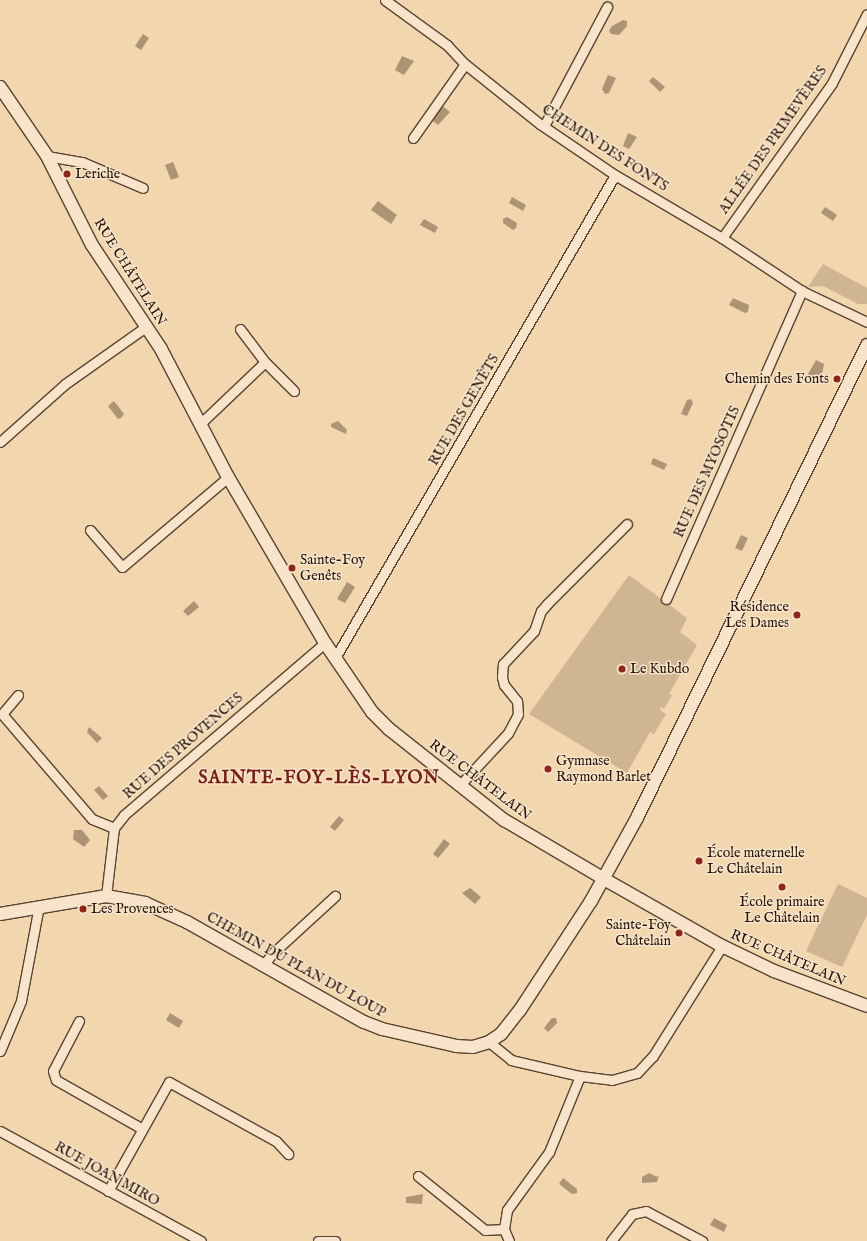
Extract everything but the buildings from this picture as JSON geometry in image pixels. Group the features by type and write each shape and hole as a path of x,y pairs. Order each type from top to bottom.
{"street":[{"name":"CHEMIN DES FONTS","path":"385,0 447,45 465,64 544,126 615,175 722,238 802,291 867,322"},
{"path":"544,126 607,7"},
{"name":"ALLÉE DES PRIMEVÈRES","path":"722,238 832,83 867,14"},
{"path":"413,138 465,64"},
{"name":"RUE CHÂTELAIN","path":"0,87 47,156 92,245 147,326 201,423 228,477 325,643 372,712 389,729 459,786 504,820 722,946 774,971 867,1006"},
{"path":"47,156 82,162 143,188"},
{"name":"RUE DES GENÊTS","path":"335,658 615,175"},
{"name":"RUE DES MYOSOTIS","path":"666,599 802,291"},
{"path":"0,442 65,384 147,326"},
{"path":"240,329 265,362 294,391"},
{"path":"722,946 653,1056 637,1073 612,1080 580,1076 511,1060 489,1042 501,1034 520,1010 604,879 670,752 867,345"},
{"path":"201,423 265,362"},
{"path":"90,530 122,567 228,477"},
{"path":"459,786 508,733 518,714 517,700 504,685 502,677 503,664 534,631 541,611 547,604 627,524"},
{"name":"RUE DES PROVENCES","path":"114,828 124,815 325,643"},
{"path":"18,695 2,714 92,819 114,828 106,896"},
{"name":"CHEMIN DU PLAN DU LOUP","path":"0,914 39,906 106,896 145,903 165,911 364,1022 382,1029 456,1046 473,1047 489,1042"},
{"path":"263,965 274,952 335,896"},
{"path":"0,1050 20,1001 39,906"},
{"path":"79,1021 53,1071 56,1080 141,1128"},
{"path":"509,1241 504,1229 511,1204 549,1152 580,1076"},
{"path":"108,1191 141,1128 169,1082 276,1141 288,1154"},
{"name":"RUE JOAN MIRO","path":"0,1131 201,1241"},
{"path":"418,1176 484,1230 504,1229"},
{"path":"611,1241 632,1214 646,1211 702,1241"},
{"path":"318,1241 336,1241"}],"shaded area":[{"path":"623,20 627,21 627,26 619,35 611,34 609,31 612,26"},
{"path":"143,34 149,38 141,50 135,46"},
{"path":"402,56 414,61 404,75 395,70"},
{"path":"608,75 616,78 609,93 605,94 602,89"},
{"path":"653,77 665,87 660,92 649,81"},
{"path":"441,105 450,112 438,125 431,120"},
{"path":"628,133 637,137 629,149 623,146"},
{"path":"173,162 179,177 171,180 165,165"},
{"path":"512,197 526,205 523,211 509,203"},
{"path":"378,201 397,215 391,224 371,210"},
{"path":"825,207 837,215 833,221 821,213"},
{"path":"507,217 517,223 516,228 513,230 503,223 503,219"},
{"path":"424,219 438,227 435,233 420,225"},
{"path":"823,264 867,288 867,304 858,304 823,286 808,287"},
{"path":"733,298 749,305 748,312 745,313 729,305"},
{"path":"816,360 824,364 822,374 816,381 808,378 808,374"},
{"path":"691,399 693,403 687,416 681,414 687,400"},
{"path":"114,401 124,414 118,419 108,406"},
{"path":"338,421 347,430 346,434 331,427 331,424"},
{"path":"653,458 667,464 664,470 651,464"},
{"path":"741,535 748,538 742,551 735,548"},
{"name":"Le Kubdo","path":"629,575 687,618 680,632 697,645 669,694 672,695 664,709 661,707 660,710 666,714 654,734 650,732 627,773 529,714"},
{"path":"347,582 355,587 345,603 337,599"},
{"path":"194,601 199,607 188,616 183,611"},
{"path":"89,727 102,738 97,743 87,732"},
{"path":"99,786 108,796 103,800 94,790"},
{"path":"339,816 344,820 335,831 330,827"},
{"path":"74,830 82,830 90,840 84,847 73,839"},
{"path":"444,839 450,844 438,858 433,854"},
{"path":"838,884 867,898 867,915 842,967 806,951"},
{"path":"470,888 481,897 475,904 462,893"},
{"path":"170,1013 183,1021 179,1028 166,1020"},
{"path":"552,1018 556,1018 557,1023 548,1032 544,1028"},
{"path":"649,1173 657,1177 659,1175 657,1182 642,1183 642,1177"},
{"path":"563,1178 577,1189 577,1193 572,1194 559,1184"},
{"path":"423,1194 422,1204 406,1203 406,1197"},
{"path":"714,1218 727,1225 724,1232 710,1225"}],"place":[{"name":"Leriche","path":"67,174"},
{"name":"Chemin des Fonts","path":"837,379"},
{"name":"Sainte-Foy Genêts","path":"292,568"},
{"name":"Résidence Les Dames","path":"797,615"},
{"name":"Le Kubdo","path":"622,669"},
{"name":"Gymnase Raymond Barlet","path":"548,769"},
{"name":"École maternelle Le Châtelain","path":"699,861"},
{"name":"École primaire Le Châtelain","path":"782,887"},
{"name":"Les Provences","path":"83,909"},
{"name":"Sainte-Foy Châtelain","path":"679,933"}],"district":[{"name":"SAINTE-FOY-LÈS-LYON","path":"319,779"}]}
